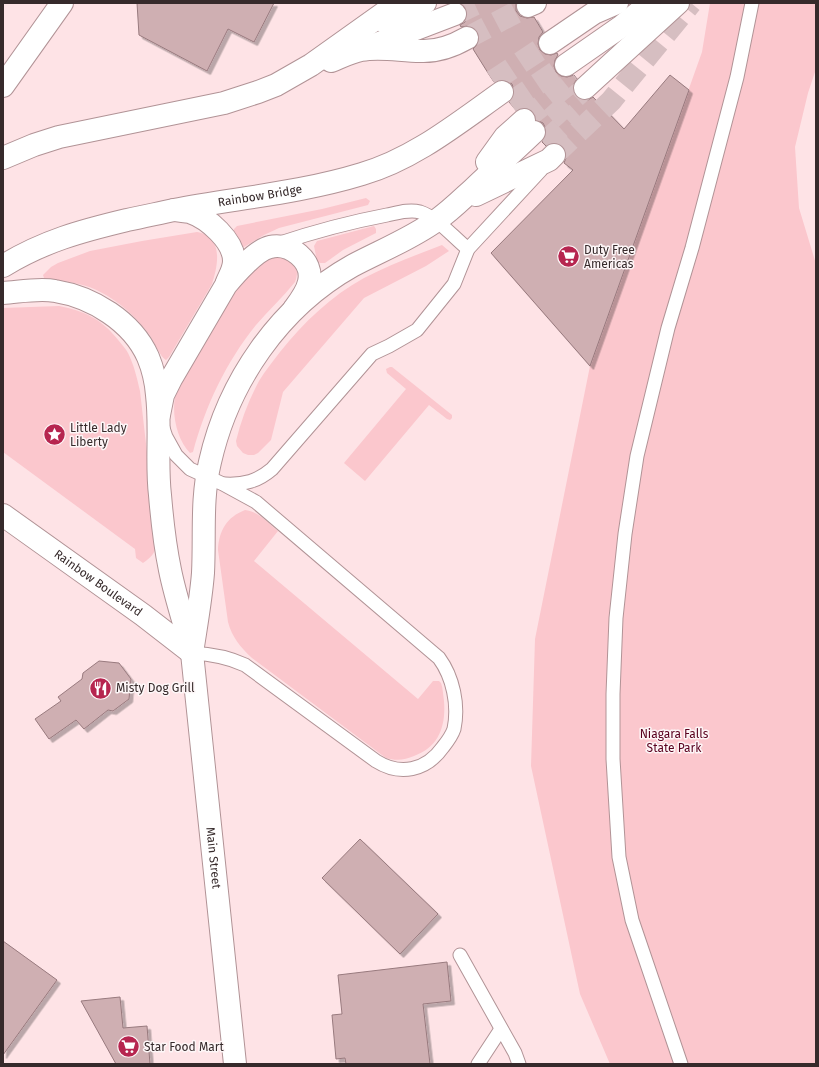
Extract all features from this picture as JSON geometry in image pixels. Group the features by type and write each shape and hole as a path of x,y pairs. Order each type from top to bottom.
{"main road":[{"path":"360,27 374,3"},
{"path":"3,158 34,145 59,137 224,104 276,85 302,70 360,27 398,3"},
{"path":"360,27 425,3"},
{"path":"571,71 594,13 617,3"},
{"path":"571,71 632,3"},
{"path":"3,86 60,6"},
{"path":"571,71 588,67 666,7"},
{"path":"360,27 444,20 455,14"},
{"path":"360,27 380,49 431,51 468,38"},
{"path":"571,71 664,35"},
{"path":"394,161 472,128 491,118 526,123"},
{"path":"287,317 317,290 350,267 415,234 444,215 501,183 526,123"},
{"path":"444,215 506,138 526,123"},
{"name":"Rainbow Bridge","path":"3,266 36,248 73,233 174,210 320,186 363,174 421,148 457,124 526,123"},
{"path":"159,415 163,395 226,285 232,272 234,262 233,253 223,236 208,222 201,217 190,213 174,210"},
{"path":"192,652 203,573 203,514 215,480 210,461 228,406 242,376 269,337 287,317 306,291 309,283 309,272 305,261 295,251 281,247 270,247 246,263 235,273 226,285"},
{"path":"3,293 53,291 80,297 102,308 122,323 138,341 148,356 154,376 159,415 158,463 160,495 170,570 192,652"},
{"name":"Rainbow Boulevard","path":"3,514 192,652"},
{"name":"Main Street","path":"192,652 235,1064"}],"lane":[{"path":"681,1064 632,920 619,857 612,743 616,618 625,534 639,448 668,328 692,248 737,77 752,3"},
{"path":"215,480 244,483 254,481 264,475 272,468 372,354 416,330 454,284 468,249 526,123"},
{"path":"270,247 310,233 408,210 428,215 444,215 468,249"},
{"path":"159,415 166,437 176,455 190,469 215,480 256,502 438,658 447,672 454,692 456,718 453,730 448,741 440,752 420,767 409,770 391,769 376,761 245,665 232,659 217,655 192,652"},
{"path":"460,955 519,1064"},
{"path":"478,1064 500,1029"}],"green space":[{"name":"Niagara Falls State Park","path":"710,3 816,3 816,69 808,93 795,147 799,208 816,264 816,1064 610,1064 580,994 531,766 535,639 590,366 702,52"},
{"path":"366,198 370,201 368,205 279,228 244,247 241,247 234,233 234,229 237,226 322,209"},
{"path":"374,226 376,233 343,250 325,263 320,263 317,261 314,246 317,241"},
{"path":"197,232 206,235 212,240 217,253 216,269 212,284 166,360 142,325 126,309 106,295 85,286 67,282 46,280 43,275 51,267 58,263 90,251"},
{"path":"442,245 449,251 426,266 364,298 283,392 271,440 254,455 243,453 237,446 236,441 252,395 266,370 298,331 318,311 352,285 403,260"},
{"path":"280,256 292,261 295,266 297,277 295,282 256,325 235,354 210,402 193,452 190,453 181,440 174,415 175,398 179,385 231,295 254,269 267,260"},
{"path":"59,306 85,313 106,327 113,333 126,350 134,367 140,391 157,541 153,554 143,563 136,558 135,549 3,452 3,308"},
{"path":"392,367 452,415 452,418 450,420 447,419 429,405 365,481 344,463 406,389 387,373 386,369"},
{"path":"245,510 259,515 278,531 254,561 418,699 433,681 439,681 441,683 444,701 444,719 439,734 430,747 414,756 400,760 386,758 252,658 240,646 234,637 228,622 218,550 220,536 225,525 233,516"}],"building":[{"path":"137,3 274,3 254,42 228,29 207,71 139,35"},
{"path":"460,3 516,3 516,11 520,16 527,18 534,17 543,32 539,37 538,44 540,50 545,54 551,55 557,53 558,55 554,66 556,72 561,76 567,77 574,75 577,79 573,85 573,90 576,96 582,100 588,100 593,97 624,129 670,75 689,90 590,366 491,253 573,170 564,163 566,152 563,146 557,143 551,143 546,146 542,142 546,136 546,129 543,123 536,120 533,111 528,108 516,110 509,102 513,98 514,91 512,84 501,80 494,82 473,49 477,45 479,39 478,32 473,27 461,27 460,25 465,22 467,16 466,9"},
{"name":"Misty Dog Grill","path":"99,661 119,663 131,679 129,699 113,711 108,710 84,729 76,720 49,739 35,719 61,701 58,697 82,679 83,673"},
{"path":"360,839 438,914 400,954 322,878"},
{"path":"3,941 57,980 3,1055"},
{"path":"447,962 451,1001 423,1004 430,1064 346,1064 345,1058 336,1059 332,1015 342,1014 338,975"},
{"name":"Star Food Mart","path":"120,997 123,1028 147,1026 150,1064 116,1064 81,1001"}],"tunnel":[{"path":"455,14 478,3"},
{"path":"554,155 611,101 691,3"},
{"path":"467,38 528,6"},
{"path":"493,81 550,43"},
{"path":"510,103 566,65"},
{"path":"524,120 576,78"},
{"path":"551,119 585,88"},
{"path":"544,143 577,113"}],"place":[{"name":"Duty Free Americas","path":"568,257"},
{"name":"Little Lady Liberty","path":"54,435"},
{"name":"Misty Dog Grill","path":"100,688"},
{"name":"Star Food Mart","path":"128,1047"}]}
